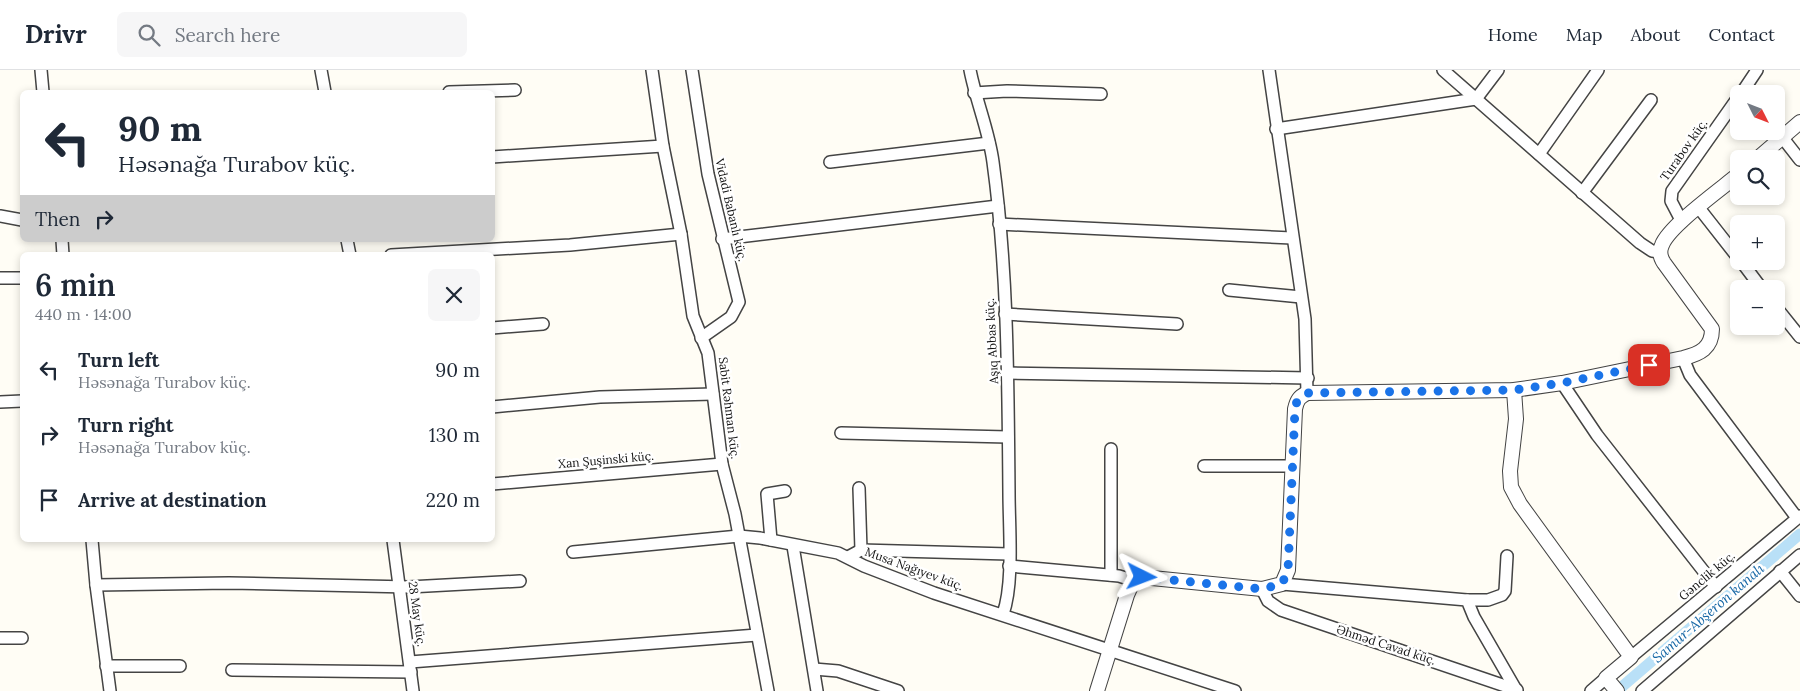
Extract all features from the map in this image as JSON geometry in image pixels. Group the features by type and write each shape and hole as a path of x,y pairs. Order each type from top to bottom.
{"street":[{"path":"41,70 43,90"},
{"path":"321,70 325,90"},
{"name":"Sabit Rəhman küç.","path":"652,70 662,146 681,234 693,316 708,353 722,464 739,536 768,691"},
{"name":"Vidadi Babanlı küç.","path":"692,70 703,148 722,239 739,302 731,317 701,338"},
{"name":"Aşıq Abbas küç.","path":"970,70 974,93 989,143 998,206 1005,314 1008,372 1009,566 1007,600 1003,614"},
{"path":"1269,70 1276,129 1305,319 1307,393"},
{"path":"1443,70 1647,249 1660,252"},
{"path":"1276,129 1476,99 1498,70"},
{"path":"1539,154 1598,70"},
{"name":"Turabov küç.","path":"1747,85 1757,70"},
{"path":"495,91 515,90"},
{"path":"974,93 1007,91 1101,94"},
{"path":"1582,193 1651,100"},
{"name":"Turabov küç.","path":"1682,222 1670,200 1672,191 1730,109"},
{"path":"1785,134 1800,122"},
{"path":"1767,150 1779,140"},
{"path":"1784,140 1800,160"},
{"path":"830,162 989,143"},
{"path":"495,157 662,146"},
{"path":"1282,584 1288,570 1291,466 1297,401 1307,393 1514,390 1562,383 1683,358 1702,351 1709,344 1712,329 1664,263 1660,252 1665,238 1730,182"},
{"path":"722,239 998,206"},
{"path":"1699,208 1730,247"},
{"path":"0,216 20,220"},
{"path":"999,224 1292,238"},
{"path":"445,252 570,245 681,234"},
{"path":"1748,270 1755,280"},
{"path":"0,278 20,278"},
{"path":"1229,290 1301,297"},
{"path":"1005,314 1177,324"},
{"path":"1785,318 1800,337"},
{"path":"495,328 543,324"},
{"path":"1683,358 1690,375 1798,518"},
{"path":"1008,372 1308,378"},
{"path":"1562,383 1597,435 1716,587"},
{"path":"1514,390 1516,418 1510,471 1511,487 1514,495 1631,657 1612,685 1591,691"},
{"path":"495,407 600,397 713,394"},
{"path":"0,402 20,401"},
{"path":"841,433 1008,438"},
{"path":"1110,575 1111,449"},
{"name":"Xan Şuşinski küç.","path":"495,484 722,464"},
{"path":"1204,466 1291,466"},
{"path":"859,488 861,550"},
{"path":"771,540 767,494 785,491"},
{"name":"Gənclik küç.","path":"1631,657 1798,518"},
{"name":"Musa Nağıyev küç.","path":"573,552 739,536 821,549 848,557 864,566 934,593 1235,691"},
{"path":"92,542 110,691"},
{"name":"28 May küç.","path":"393,542 414,691"},
{"path":"793,546 817,691"},
{"path":"848,557 861,550 1009,554"},
{"path":"1642,691 1800,555"},
{"path":"1009,566 1110,575 1135,580 1154,576 1262,589 1282,584 1467,600 1488,600 1502,595 1507,556"},
{"path":"1780,571 1800,596"},
{"path":"1097,691 1127,595 1135,580"},
{"path":"96,585 229,583 400,587 520,581"},
{"name":"Əhməd Cavad küç.","path":"1262,589 1268,601 1281,610 1517,690"},
{"path":"1467,600 1474,617 1517,690"},
{"path":"232,670 410,667 757,635"},
{"path":"0,638 22,638"},
{"path":"106,666 180,666"},
{"path":"814,669 838,671 898,691"}],"waterway":[{"name":"Samur-Abşeron kanalı","path":"1617,691 1800,534"}],"route":[{"path":"1142,577 1154,576 1262,589 1269,589 1282,584 1287,577 1288,570 1291,466 1295,409 1297,401 1307,393 1514,390 1562,383 1649,365"}]}
